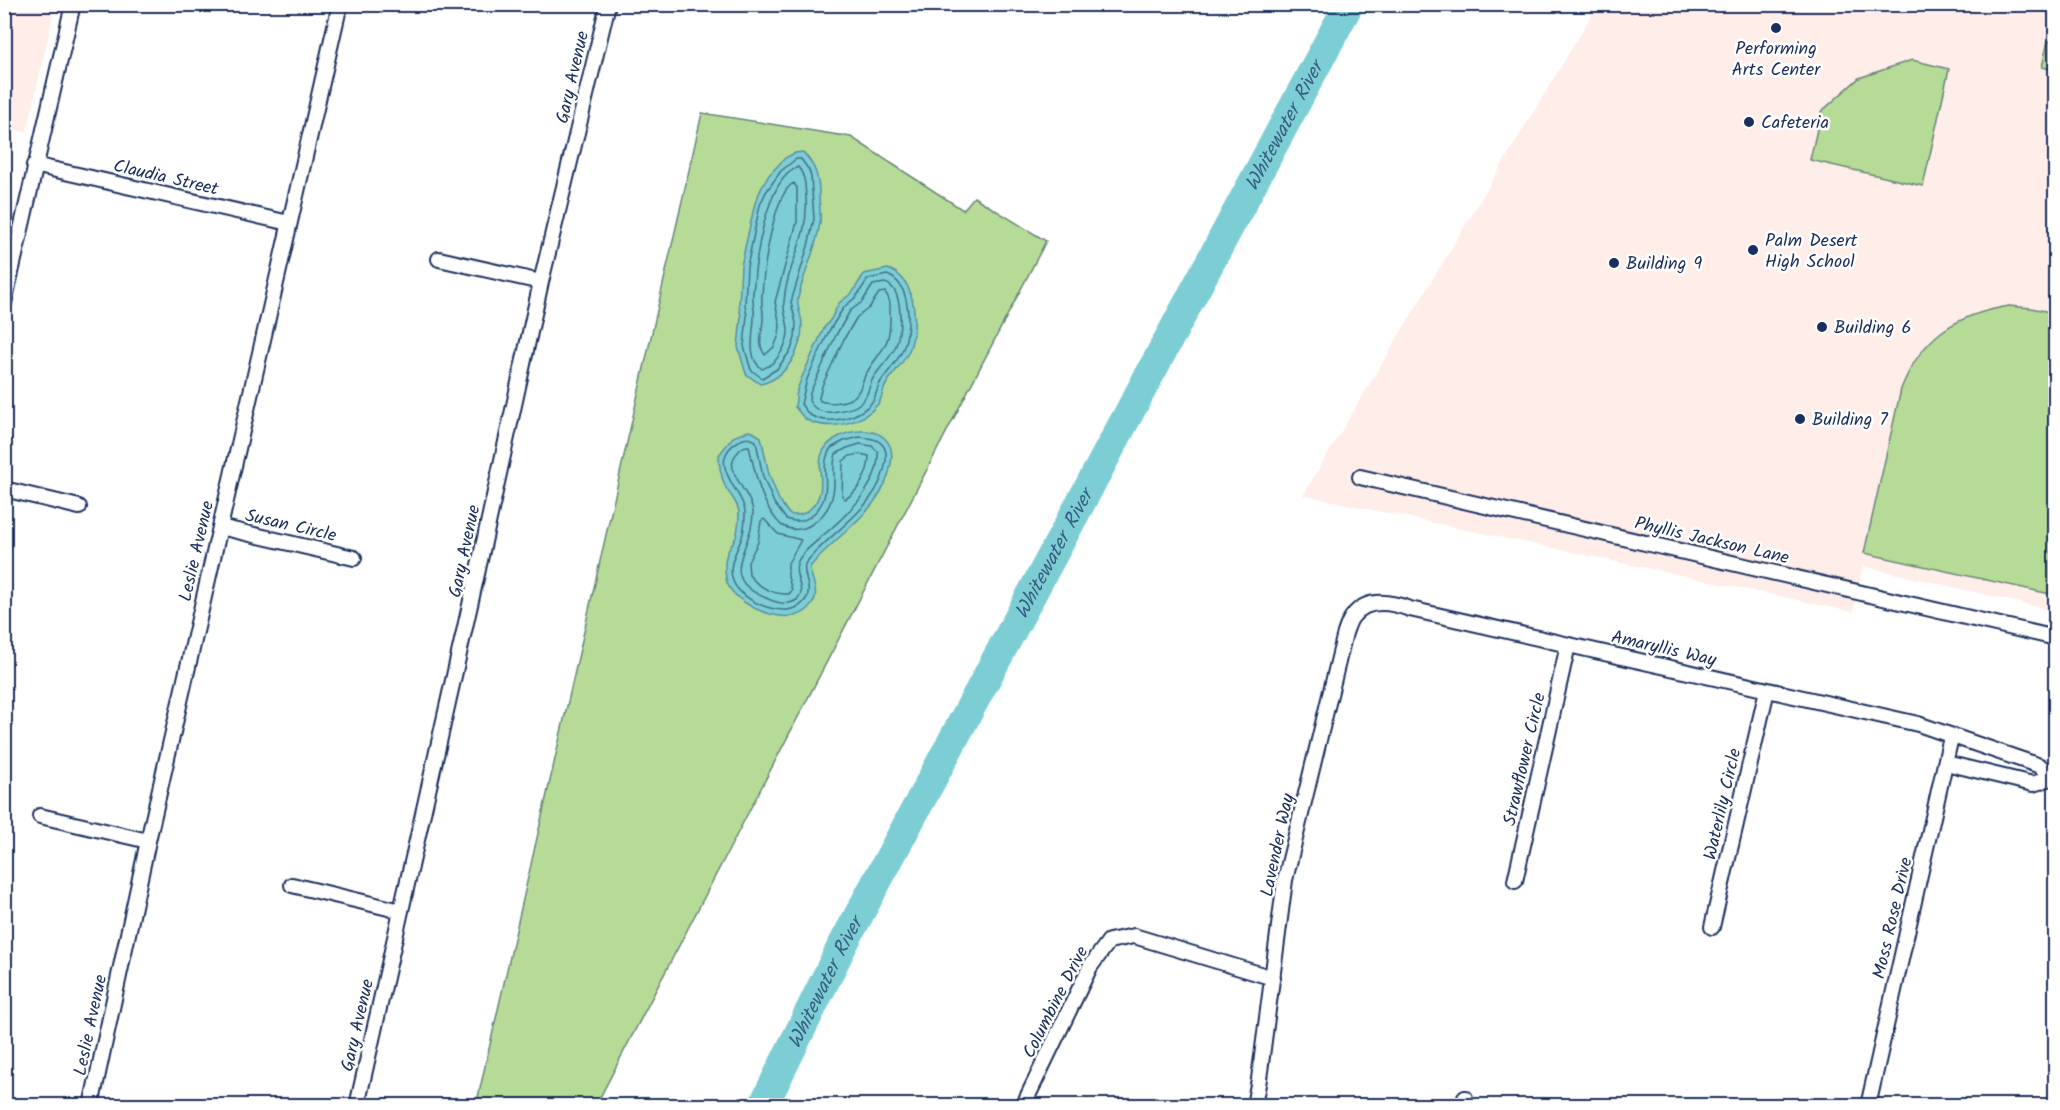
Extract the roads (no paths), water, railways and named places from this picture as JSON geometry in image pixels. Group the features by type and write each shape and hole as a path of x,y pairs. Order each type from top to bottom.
{"street":[{"path":"4,303 73,4"},
{"name":"Leslie Avenue","path":"91,1106 148,841 340,4"},
{"name":"Gary Avenue","path":"357,1106 541,282 608,4"},
{"name":"Claudia Street","path":"34,165 289,224"},
{"path":"439,259 541,282"},
{"name":"Phyllis Jackson Lane","path":"1360,477 2055,638"},
{"path":"4,489 79,507"},
{"name":"Susan Circle","path":"220,527 354,558"},
{"name":"Amaryllis Way","path":"1368,603 1393,602 1410,609 1918,724 2040,766 2053,779"},
{"name":"Lavender Way","path":"1254,1106 1285,880 1345,633 1353,615 1368,603"},
{"name":"Strawflower Circle","path":"1515,881 1568,645"},
{"name":"Waterlily Circle","path":"1712,927 1767,690"},
{"name":"Moss Rose Drive","path":"1868,1106 1952,737"},
{"path":"1946,763 2033,784 2053,779"},
{"path":"40,816 148,841"},
{"path":"292,885 401,911"},
{"name":"Columbine Drive","path":"1023,1106 1090,967 1109,941 1134,936 1273,978"}],"water":[{"path":"803,152 811,162 817,177 820,218 816,241 798,298 802,321 801,335 796,353 785,370 778,376 760,384 746,374 738,347 741,316 739,306 741,266 755,203 761,189 769,175 785,158"},
{"path":"888,269 898,274 905,283 913,305 914,331 908,353 885,386 881,399 872,411 846,424 816,424 807,420 795,407 797,390 824,328 839,303 852,293 864,274"},
{"path":"748,431 761,437 769,474 779,500 792,515 805,513 817,500 821,481 822,453 838,437 854,432 873,432 885,438 892,450 887,480 879,495 858,520 810,567 815,598 808,609 798,615 771,614 757,609 734,594 727,582 725,560 736,537 739,511 724,482 719,455 733,437"}],"waterway":[{"name":"Whitewater River","path":"763,1106 841,948 1349,4"}],"place":[{"name":"Performing Arts Center","path":"1776,28"},
{"name":"Cafeteria","path":"1749,122"},
{"name":"Palm Desert High School","path":"1753,250"},
{"name":"Building 9","path":"1614,263"},
{"name":"Building 6","path":"1822,327"},
{"name":"Building 7","path":"1800,419"}]}
